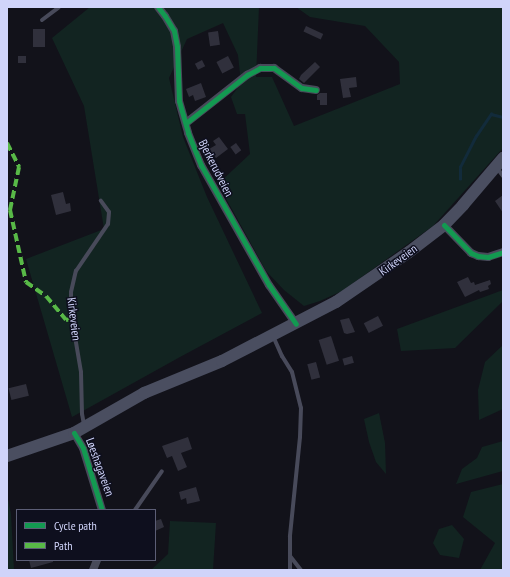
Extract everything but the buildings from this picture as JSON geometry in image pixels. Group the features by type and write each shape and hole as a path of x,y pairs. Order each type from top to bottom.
{"main road":[{"name":"Kirkeveien","path":"7,456 74,433 144,393 222,361 296,324 361,286 409,252 444,224 463,205 499,162"}],"street":[{"name":"Bjerkerudveien","path":"158,7 174,31 177,48 180,100 188,133 205,172 269,286 296,324"},
{"path":"186,123 247,75 260,68 274,68 302,88 316,90"},
{"path":"444,224 471,254 488,257 503,252"},
{"name":"Løeshagaveien","path":"74,433 83,448 102,509"}],"lane":[{"path":"42,20 59,7"},
{"path":"499,162 503,176"},
{"name":"Kirkeveien","path":"85,427 82,414 81,372 71,313 71,292 76,271 108,224 108,212 101,200"},
{"path":"273,335 282,356 292,372 301,408 300,437 290,536 290,570"},
{"path":"136,509 162,471"},
{"path":"290,556 300,570"}],"green space":[{"path":"90,7 259,7 256,77 272,77 294,126 400,84 399,62 365,26 310,17 296,7 503,7 503,148 433,226 342,291 320,301 304,306 284,290 266,271 218,184 250,154 245,114 237,114 231,97 241,83 238,55 223,23 187,39 169,78 183,137 207,197 262,313 72,417 26,259 104,229 84,106 52,38"},
{"path":"503,290 503,301 455,348 401,351 397,329"},
{"path":"503,345 503,409 479,420 478,390 485,362"},
{"path":"379,413 385,443 386,474 376,462 369,442 364,419"},
{"path":"503,441 503,471 456,484 462,469 477,458 482,447"},
{"path":"503,484 503,570 480,570 495,543 463,517 471,492"},
{"path":"7,494 11,514 14,570 7,570"},
{"path":"170,521 216,523 213,570 151,570 168,554"},
{"path":"452,525 464,539 459,558 440,555 433,543 439,529"}],"waterway":[{"path":"460,179 460,167 476,136 491,114 503,117"}],"marked path":[{"path":"7,143 19,167 10,210 26,282 46,296 66,320 72,319"}],"cycle path":[{"path":"158,7 174,31 177,47 179,101 188,133 201,165 269,285 296,324"},
{"path":"186,123 247,75 260,68 274,68 302,88 316,90"},
{"path":"444,225 471,253 478,256 488,257 503,252"},
{"path":"74,433 83,448 102,509"}]}
